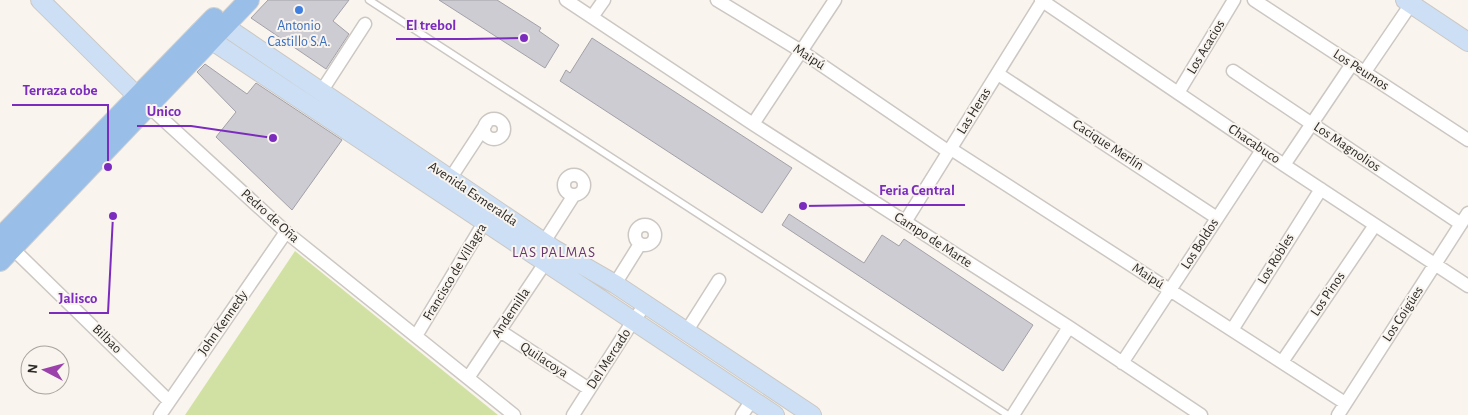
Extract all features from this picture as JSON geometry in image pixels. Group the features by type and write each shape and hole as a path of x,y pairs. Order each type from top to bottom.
{"main road":[{"path":"212,30 231,0"},
{"path":"3,244 212,30 250,0"}],"street":[{"name":"Pedro de Oña","path":"40,0 143,101 286,232 514,415"},
{"name":"Campo de Marte","path":"566,0 1201,415"},
{"path":"592,17 604,0"},
{"name":"Maipú","path":"717,0 801,52 950,150 1345,403"},
{"path":"753,124 834,0"},
{"name":"Las Heras","path":"905,222 1042,0"},
{"name":"Chacabuco","path":"1042,0 1178,94 1468,286"},
{"name":"Los Peumos","path":"1254,0 1468,140"},
{"name":"Los Acacios","path":"1178,94 1230,1"},
{"path":"1364,73 1408,2 1468,42"},
{"path":"321,92 365,24"},
{"name":"Avenida Esmeralda","path":"212,30 321,92 450,178 489,215"},
{"name":"Avenida Esmeralda","path":"212,30 489,215 548,251 615,284 812,415"},
{"path":"1284,164 1352,64"},
{"name":"Los Magnolios","path":"1233,71 1312,124 1464,218"},
{"name":"Cacique Merlín","path":"998,74 1217,218"},
{"path":"450,178 486,124"},
{"name":"Los Boldos","path":"1122,363 1262,150"},
{"name":"Los Robles","path":"1232,330 1321,189"},
{"name":"Andemilla","path":"468,378 500,331 548,251 574,195"},
{"name":"Francisco de Villagra","path":"416,336 489,215"},
{"name":"Los Coigües","path":"1338,415 1464,218"},
{"name":"Los Pinos","path":"1282,362 1375,225"},
{"name":"John Kennedy","path":"160,415 286,232"},
{"name":"Bilbao","path":"3,244 169,401"},
{"path":"615,284 640,244"},
{"name":"Avenida Esmeralda","path":"548,251 633,321 757,403"},
{"path":"686,332 719,280"},
{"name":"Del Mercado","path":"573,415 633,321 646,304"},
{"path":"1013,415 1069,327"},
{"name":"Quilacoya","path":"500,331 589,389"},
{"path":"750,374 757,403"},
{"path":"742,415 774,390"}],"lane":[{"path":"369,0 1008,415"}],"green space":[{"path":"295,251 498,415 185,415"}],"building":[{"path":"268,0 349,0 333,21 349,34 326,69 251,18"},
{"path":"439,0 497,0 541,28 539,31 559,45 545,68"},
{"path":"592,38 792,168 762,213 560,81 566,70 570,73"},
{"path":"205,64 247,94 256,83 342,140 292,210 216,137 236,112 197,72"},
{"path":"789,214 864,263 882,235 899,246 904,239 1033,325 1003,371 782,225"}],"place":[{"name":"Antonio Castillo S.A.","path":"299,10"},
{"name":"El trebol","path":"524,38"},
{"name":"Unico","path":"273,138"},
{"name":"Terraza cobe","path":"108,167"},
{"name":"Feria Central","path":"803,206"},
{"name":"Jalisco","path":"113,216"}],"district":[{"name":"LAS PALMAS","path":"554,252"}]}
